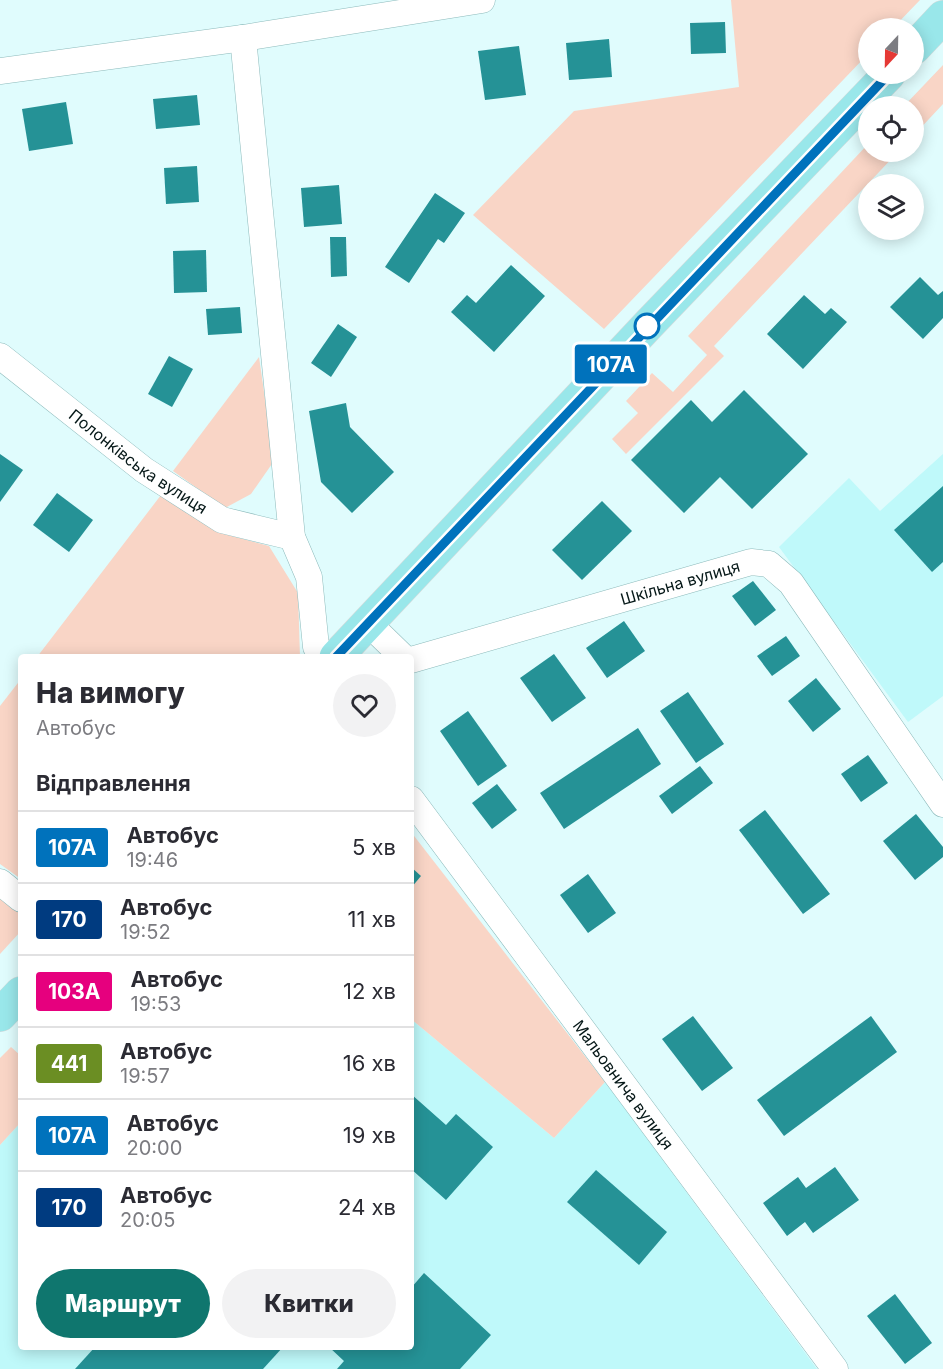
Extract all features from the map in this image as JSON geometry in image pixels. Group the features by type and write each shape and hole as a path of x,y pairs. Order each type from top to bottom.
{"main road":[{"path":"924,37 943,17"},
{"path":"339,654 880,84"},
{"path":"0,1015 18,996"}],"street":[{"path":"0,71 243,38 398,6 482,0"},
{"path":"243,38 292,537 309,577 316,647 321,654"},
{"name":"Полонківська вулиця","path":"0,356 144,470 222,520 292,537"},
{"name":"Шкільна вулиця","path":"414,659 751,562 769,564 791,583 943,804"},
{"path":"368,623 400,654"},
{"name":"Мальовнича вулиця","path":"414,803 835,1369"},
{"path":"0,882 18,897"}],"shaded area":[{"path":"731,0 920,0 903,18 858,18 858,64 604,329 473,215 574,111 739,87"},
{"path":"943,65 943,104 924,124 924,96 914,96"},
{"path":"858,155 858,162 889,162 877,174 858,174 858,194 714,346 724,356 626,454 612,439 638,413 626,401 652,373 673,392 707,355 688,336"},
{"path":"259,357 274,461 251,494 225,508 173,471"},
{"path":"943,454 943,696 908,722 779,547 849,478 880,511"},
{"path":"161,495 217,532 269,546 298,593 300,654 39,654"},
{"path":"18,683 18,877 0,864 0,706"},
{"path":"414,836 605,1082 554,1138 414,1021"},
{"path":"0,897 18,911 18,934 0,954"},
{"path":"414,1021 554,1138 605,1082 817,1369 0,1369 0,1145 18,1125 18,1350 414,1350"},
{"path":"11,1047 18,1053 18,1125 0,1145 0,1058"}],"building":[{"path":"725,22 726,53 691,54 690,23"},
{"path":"609,39 612,77 569,80 566,43"},
{"path":"519,46 526,95 485,100 478,51"},
{"path":"197,95 200,125 156,129 153,99"},
{"path":"66,102 73,144 29,151 22,109"},
{"path":"197,166 199,202 166,204 164,168"},
{"path":"339,185 342,224 304,227 301,188"},
{"path":"435,193 465,213 444,243 438,239 409,283 385,267"},
{"path":"330,237 346,237 347,276 331,277"},
{"path":"206,250 207,292 174,293 173,251"},
{"path":"511,265 545,296 494,352 451,312 467,295 476,303"},
{"path":"920,277 938,295 943,291 943,318 923,339 890,307"},
{"path":"804,295 825,314 831,308 847,322 803,369 767,334"},
{"path":"240,307 242,333 208,335 206,309"},
{"path":"338,324 357,337 331,377 311,363"},
{"path":"169,356 193,369 172,407 148,394"},
{"path":"744,390 808,454 752,509 720,477 684,513 631,460 691,400 712,422"},
{"path":"346,403 350,427 394,472 352,513 321,482 309,411"},
{"path":"0,454 23,470 0,502"},
{"path":"943,486 943,562 932,572 894,530"},
{"path":"57,493 93,520 69,552 33,525"},
{"path":"602,501 632,531 582,580 552,550"},
{"path":"753,581 776,610 755,626 732,596"},
{"path":"624,621 645,651 607,678 586,648"},
{"path":"786,636 800,656 772,676 757,656"},
{"path":"554,654 586,698 552,722 520,678"},
{"path":"816,678 841,709 813,732 788,701"},
{"path":"688,692 724,744 696,763 660,711"},
{"path":"468,711 507,766 478,786 440,731"},
{"path":"638,728 661,764 564,829 540,793"},
{"path":"868,755 888,783 861,802 841,774"},
{"path":"700,766 713,783 672,814 659,796"},
{"path":"497,784 517,810 492,829 472,803"},
{"path":"765,810 830,894 803,914 739,830"},
{"path":"916,814 943,847 943,857 915,880 883,841"},
{"path":"414,870 421,876 414,884"},
{"path":"588,874 616,913 588,933 560,895"},
{"path":"693,1016 733,1068 702,1091 662,1039"},
{"path":"871,1016 897,1052 784,1136 757,1100"},
{"path":"414,1097 446,1125 456,1114 493,1147 446,1200 414,1172"},
{"path":"835,1167 859,1200 813,1233 805,1222 787,1236 763,1203 798,1177 806,1188"},
{"path":"596,1170 667,1232 639,1265 567,1202"},
{"path":"424,1273 491,1335 460,1369 337,1369 344,1361 332,1350 414,1350 414,1285"},
{"path":"895,1294 932,1343 905,1364 867,1316"},
{"path":"92,1350 280,1350 263,1369 75,1369"}],"bus line":[{"name":"107А","path":"339,654 649,324 879,84"}]}
